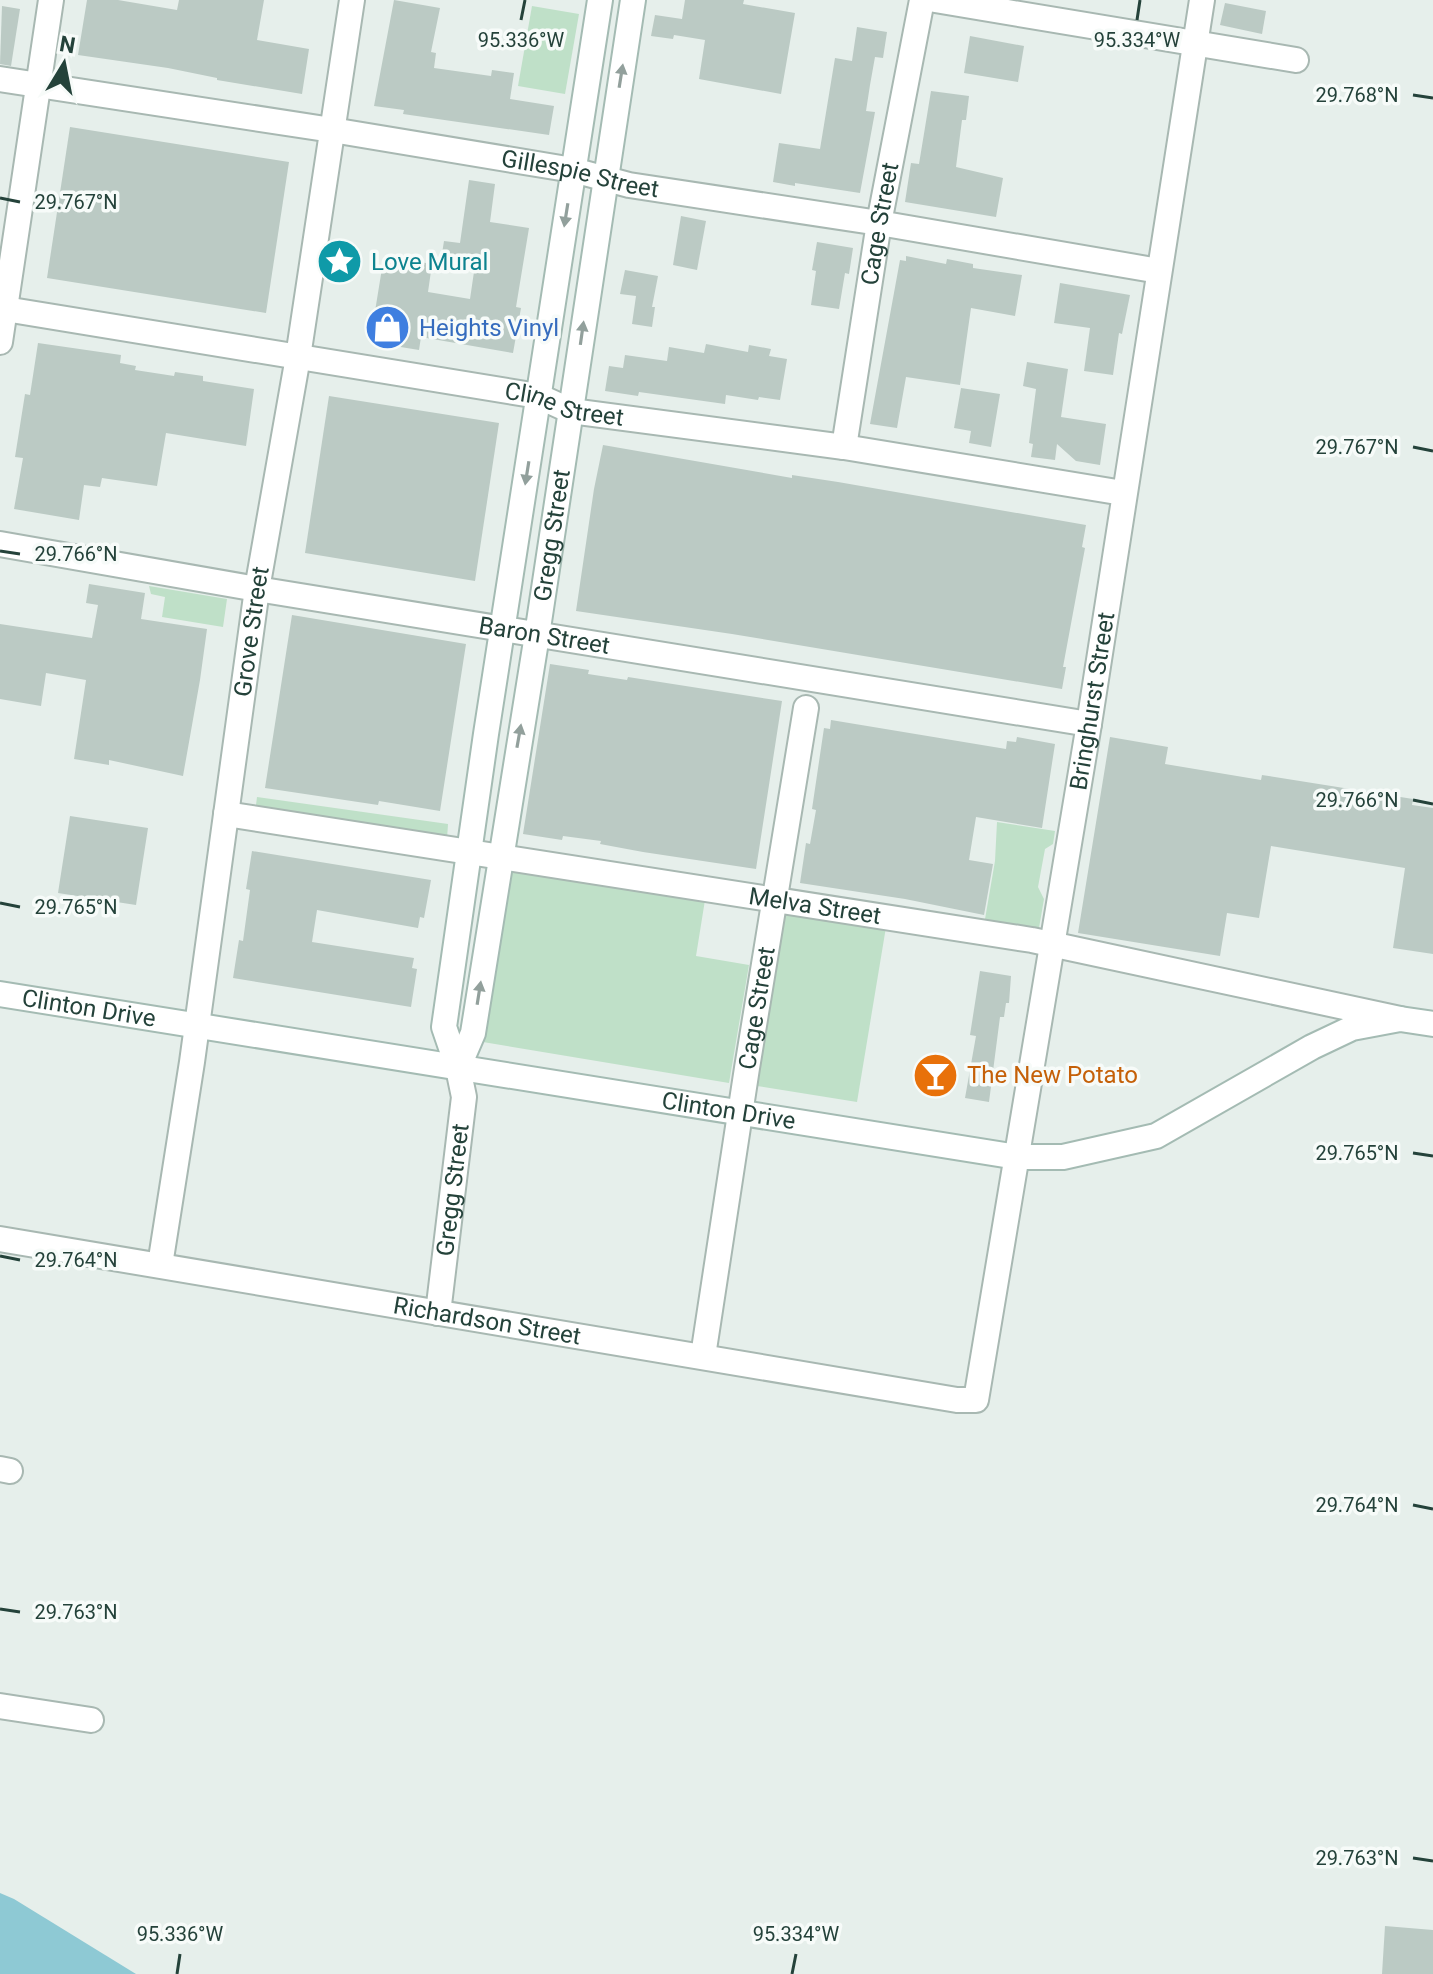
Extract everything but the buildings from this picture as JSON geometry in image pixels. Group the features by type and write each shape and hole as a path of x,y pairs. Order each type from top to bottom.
{"street":[{"path":"0,342 51,0"},
{"name":"Grove Street","path":"160,1265 192,1062 257,589 298,357 352,0"},
{"name":"Gregg Street","path":"438,1313 464,1097 444,1027 600,0"},
{"name":"Gregg Street","path":"458,1068 473,1033 633,0"},
{"name":"Cage Street","path":"844,447 879,223 922,0"},
{"path":"935,0 1296,60"},
{"name":"Bringhurst Street","path":"976,1400 1089,724 1202,0"},
{"name":"Gillespie Street","path":"0,79 332,130 573,170 605,180 1159,271"},
{"name":"Cline Street","path":"5,309 538,396 571,411 844,447 1123,493"},
{"name":"Baron Street","path":"0,544 257,589 1089,724"},
{"name":"Cage Street","path":"703,1356 806,708"},
{"name":"Melva Street","path":"226,814 775,898 1051,944 1400,1019"},
{"name":"Clinton Drive","path":"0,994 1017,1157 1063,1157 1156,1136 1312,1047 1352,1028 1400,1019 1433,1024"},
{"name":"Richardson Street","path":"0,1239 957,1400 976,1400"},
{"path":"0,1706 91,1720"}],"green space":[{"path":"532,6 579,14 565,94 518,86"},
{"path":"149,586 227,599 223,627 162,617 165,597 151,594"},
{"path":"257,797 448,824 447,839 255,813"},
{"path":"997,822 1055,831 1053,844 1045,849 1038,887 1044,899 1039,928 1034,933 984,925 995,861"},
{"path":"512,867 705,900 696,956 749,965 729,1083 483,1042"},
{"path":"786,911 886,927 857,1102 757,1086"}],"water":[{"path":"0,1893 14,1899 136,1974 0,1974"}],"place":[{"name":"Love Mural","path":"340,262"},
{"name":"Heights Vinyl","path":"388,328"},
{"name":"The New Potato","path":"936,1075"}]}
